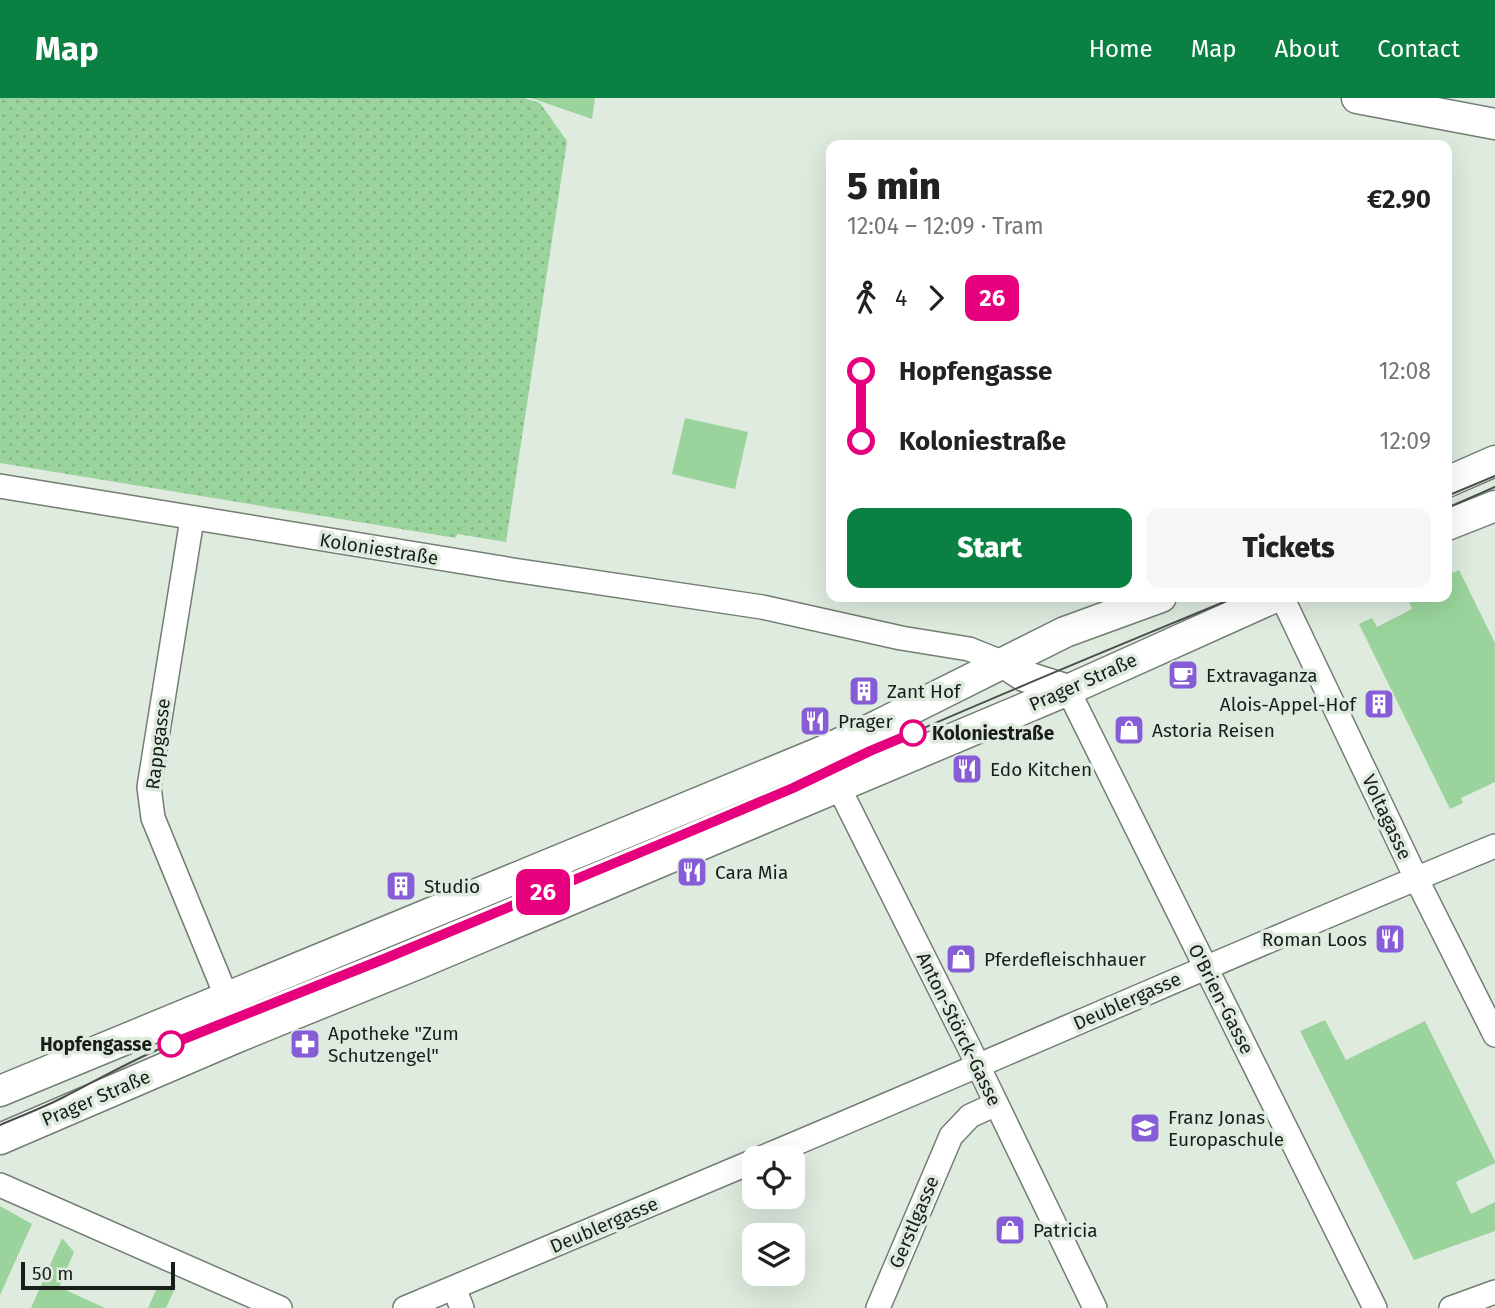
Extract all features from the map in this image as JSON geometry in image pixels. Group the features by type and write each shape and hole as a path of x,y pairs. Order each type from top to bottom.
{"main road":[{"path":"1357,98 1495,124"},
{"path":"1452,480 1495,461"},
{"path":"1452,523 1495,506"},
{"path":"0,1091 821,752 1065,632 1147,602"},
{"name":"Prager Straße","path":"0,1139 1068,690 1264,602"},
{"path":"1004,663 1024,676 1068,690"},
{"path":"227,998 235,1038"}],"street":[{"name":"Koloniestraße","path":"0,486 598,584 762,607 901,638 970,649 1004,663"},
{"name":"Rappgasse","path":"192,519 149,787 153,818 227,998"},
{"name":"Voltagasse","path":"1284,602 1416,878 1495,1035"},
{"name":"O'Brien-Gasse","path":"1068,690 1375,1308"},
{"name":"Anton-Störck-Gasse","path":"821,752 1095,1308"},
{"name":"Deublergasse","path":"790,1146 1205,967 1495,846"},
{"name":"Gerstlgasse","path":"878,1308 951,1136 970,1116 996,1104"},
{"name":"Deublergasse","path":"405,1308 458,1298 742,1167"},
{"path":"0,1185 280,1308"},
{"path":"1451,1308 1495,1292"}],"green space":[{"path":"0,98 524,98 540,103 567,141 506,542 457,534 456,538 0,463"},
{"path":"531,98 595,98 592,119"},
{"path":"685,418 748,432 735,489 672,474"},
{"path":"1459,570 1495,643 1495,782 1461,798 1463,803 1450,809 1359,624 1372,618 1377,627 1412,609 1409,602 1452,602 1452,571"},
{"path":"1325,1020 1346,1060 1425,1021 1495,1161 1456,1182 1471,1214 1495,1202 1495,1231 1414,1260 1300,1031"},
{"path":"0,1206 32,1224 0,1295"},
{"path":"62,1238 74,1252 59,1287 105,1308 31,1308"},
{"path":"176,1286 166,1308 148,1308 157,1288"}],"tram line":[{"path":"1452,494 1495,476"},
{"path":"1452,506 1495,487"},
{"path":"0,1125 54,1102 157,1050 685,833 960,712 1224,602"},
{"name":"26","path":"171,1044 682,835 913,733"}],"place":[{"name":"Extravaganza","path":"1183,675"},
{"name":"Zant Hof","path":"864,691"},
{"name":"Alois-Appel-Hof","path":"1379,704"},
{"name":"Prager","path":"815,721"},
{"name":"Astoria Reisen","path":"1129,730"},
{"name":"Koloniestraße","path":"913,733"},
{"name":"Edo Kitchen","path":"967,769"},
{"name":"Cara Mia","path":"692,872"},
{"name":"Studio","path":"401,886"},
{"name":"Roman Loos","path":"1390,939"},
{"name":"Pferdefleischhauer","path":"961,959"},
{"name":"Hopfengasse","path":"171,1044"},
{"name":"Apotheke \"Zum Schutzengel\"","path":"305,1044"},
{"name":"Franz Jonas Europaschule","path":"1145,1128"},
{"name":"Patricia","path":"1010,1230"}]}
